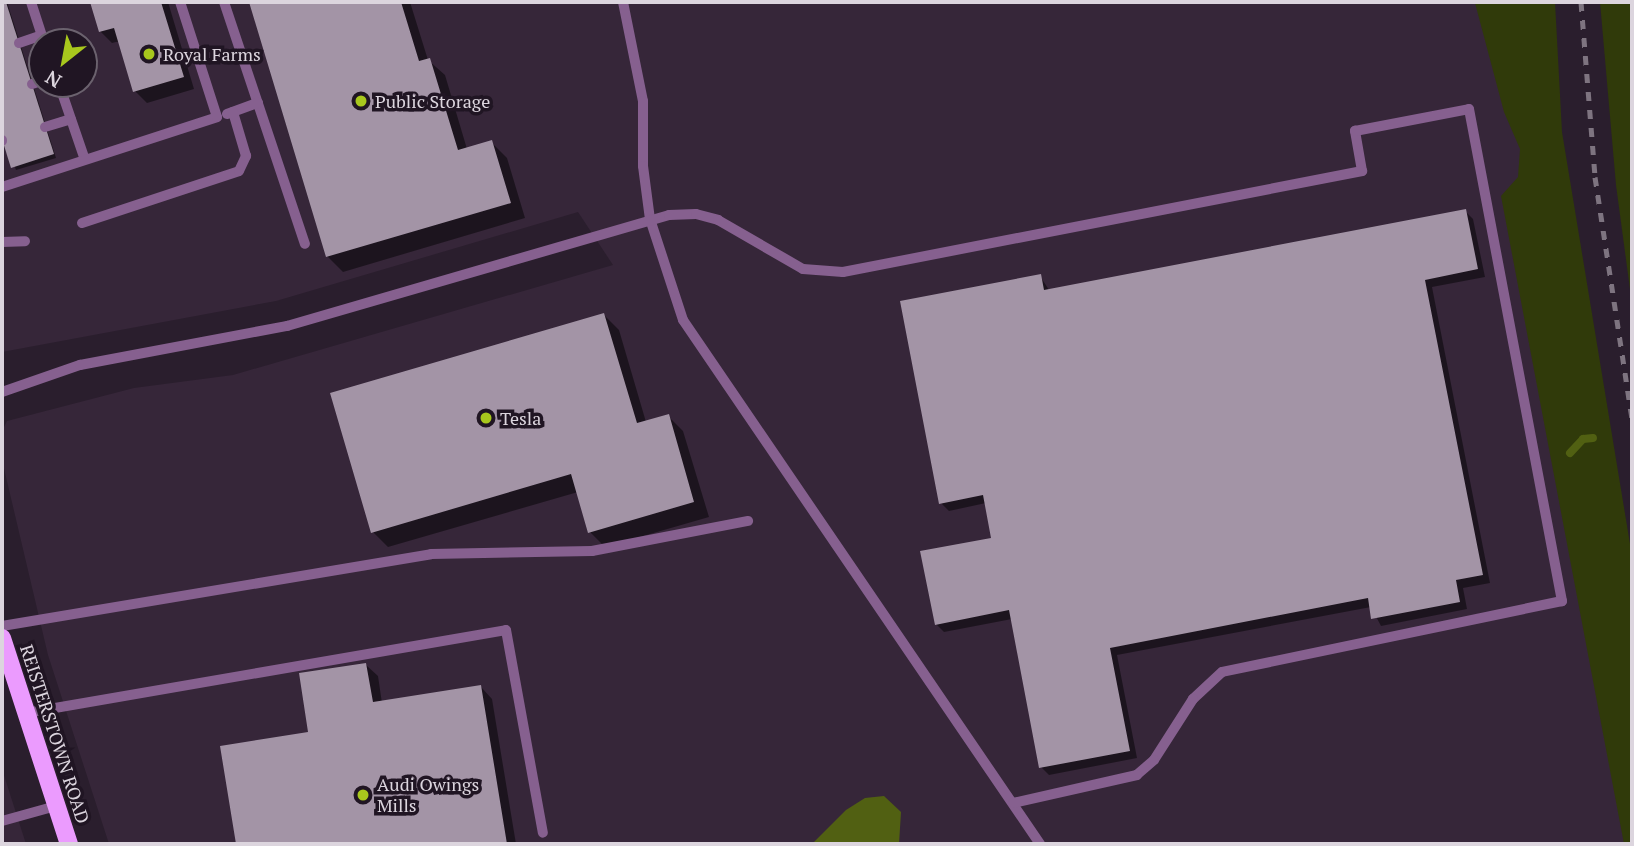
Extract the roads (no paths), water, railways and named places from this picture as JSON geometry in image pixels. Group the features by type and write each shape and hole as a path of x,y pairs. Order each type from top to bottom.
{"main road":[{"name":"REISTERSTOWN ROAD","path":"2,638 69,844"}],"lane":[{"path":"31,2 39,28"},
{"path":"180,2 217,117"},
{"path":"224,2 306,244"},
{"path":"623,2 643,101 643,166 650,219 683,320 1040,844"},
{"path":"19,43 28,42"},
{"path":"64,98 83,157"},
{"path":"2,187 83,157 258,103"},
{"path":"2,392 80,365 288,326 650,219 696,214 718,220 803,269 843,272 1362,172 1355,131 1469,109 1562,601 1222,672 1193,699 1154,760 1137,775 1013,803"},
{"path":"82,223 239,171 246,156 233,112"},
{"path":"45,127 71,119"},
{"path":"2,242 25,240"},
{"path":"2,626 431,554 592,551 748,520"},
{"path":"26,713 506,630 543,833"},
{"path":"2,821 56,806"}],"waterway":[{"path":"1570,453 1583,439 1593,438"}],"railway":[{"path":"1581,2 1595,177 1632,420"}],"place":[{"name":"Royal Farms","path":"149,54"},
{"name":"Public Storage","path":"361,101"},
{"name":"Tesla","path":"486,418"},
{"name":"Audi Owings Mills","path":"363,795"}]}
